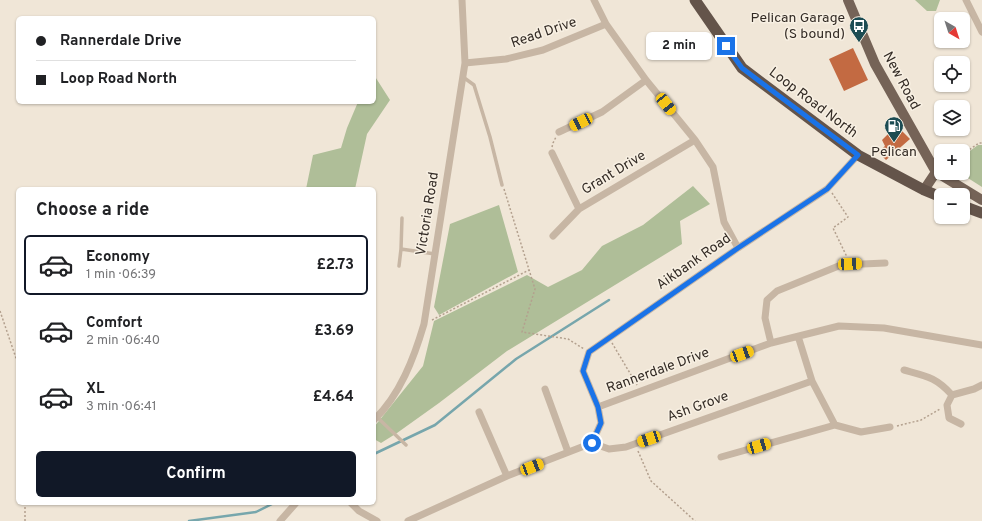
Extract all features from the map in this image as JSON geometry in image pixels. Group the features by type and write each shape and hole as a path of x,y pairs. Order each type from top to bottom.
{"highway":[{"name":"Loop Road North","path":"695,0 742,68 858,155 934,194"},
{"path":"970,209 982,213"}],"main road":[{"name":"New Road","path":"848,0 875,64 934,168"},
{"path":"924,190 934,175"},
{"name":"New Road","path":"949,180 982,200"}],"street":[{"name":"Victoria Road","path":"376,418 401,383 414,355 424,324 465,62 462,0"},
{"path":"594,0 606,24 646,80 695,140 712,167 724,222 738,248"},
{"path":"966,0 982,32"},
{"name":"Read Drive","path":"465,62 506,59 543,50 606,24"},
{"path":"559,132 602,112 646,80"},
{"name":"Grant Drive","path":"553,236 579,209 695,140"},
{"path":"552,153 579,209"},
{"name":"Aikbank Road","path":"589,352 738,248 828,188 858,155"},
{"path":"771,343 765,318 767,300 776,291 841,265 885,263"},
{"name":"Rannerdale Drive","path":"592,443 601,423 598,407 771,343 798,336 839,326 884,328 982,345"},
{"path":"798,336 812,381 835,425"},
{"path":"589,352 583,371 598,407"},
{"path":"904,370 928,377 942,384 952,395"},
{"name":"Ash Grove","path":"592,443 610,448 626,447 812,381"},
{"path":"961,424 949,418 947,405 952,395 974,389 982,385"},
{"path":"545,389 568,452"},
{"path":"479,412 507,476"},
{"path":"721,457 835,425 861,432 890,427"},
{"path":"408,521 507,476 592,443"},
{"path":"280,521 294,505"},
{"path":"353,505 359,511 377,521"}],"lane":[{"path":"463,77 474,85 490,137 502,184"},
{"path":"398,266 401,249 402,218"},
{"path":"401,249 435,254"},
{"path":"376,418 406,445"}],"path":[{"path":"552,153 552,143 559,132"},
{"path":"970,149 979,143 982,143"},
{"path":"502,184 536,289 522,332 568,339 589,352"},
{"path":"828,188 848,217 833,228 850,264"},
{"path":"424,324 529,270"},
{"path":"0,311 16,358"},
{"path":"609,338 641,392"},
{"path":"890,427 921,420 947,405"},
{"path":"634,444 651,481 695,521"},
{"path":"25,505 25,521"}],"green space":[{"path":"915,0 940,0 936,11 927,11"},
{"path":"376,78 390,100 367,134 355,187 306,187 313,155 341,148 347,128 357,104 376,104"},
{"path":"978,145 982,145 982,187 970,179 970,151"},
{"path":"693,186 710,204 680,221 682,244 507,351 397,433 381,443 376,440 376,425 423,366 434,321 527,275 548,287 582,270 602,246 643,225"},
{"path":"499,205 518,272 439,315 434,307 450,224"}],"building":[{"path":"853,48 868,80 844,91 829,59"},
{"name":"Pelican","path":"891,131 895,137 902,131 910,139 886,160 878,152 885,146 882,140"}],"waterway":[{"path":"376,453 435,425 516,359 609,300"},
{"path":"189,521 256,512 270,505"}],"place":[{"name":"Pelican Garage (S bound)","path":"859,43"},
{"name":"Pelican","path":"894,143"}],"route":[{"path":"592,443 601,423 598,407 583,371 589,352 738,248 827,189 858,155 742,68 726,46"}]}
